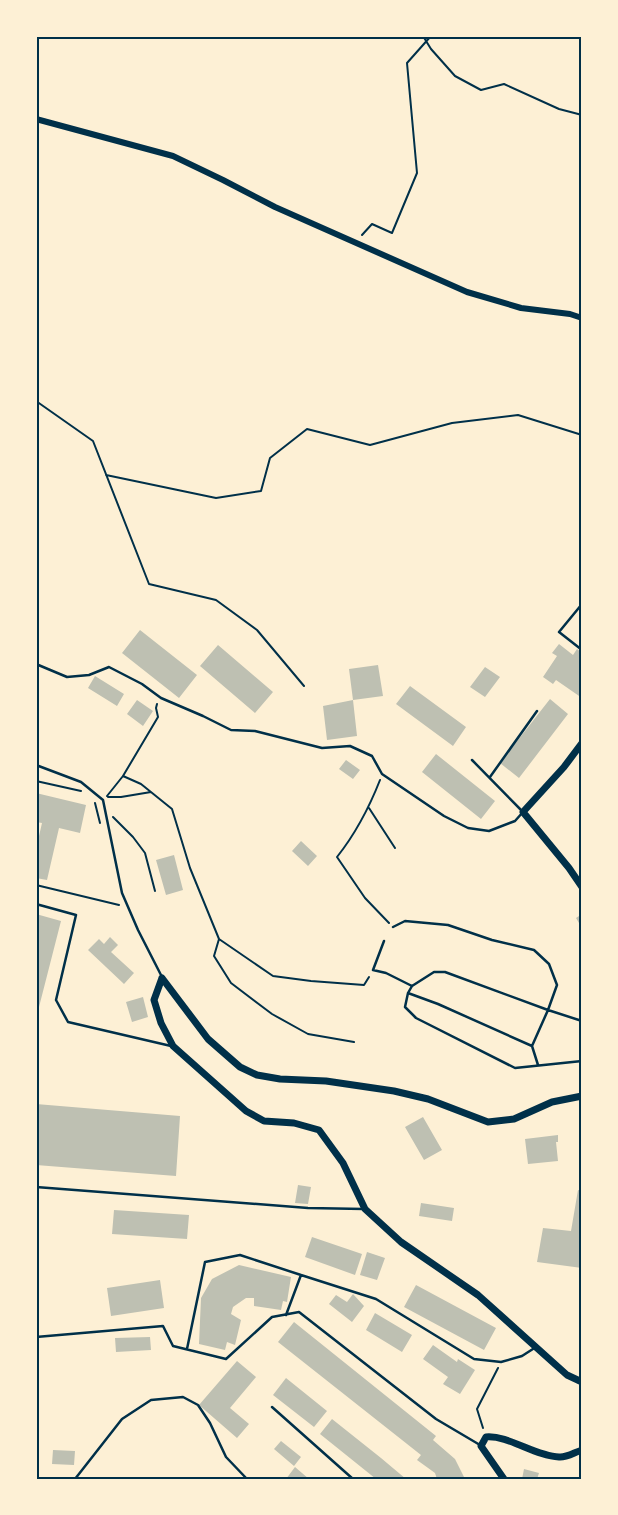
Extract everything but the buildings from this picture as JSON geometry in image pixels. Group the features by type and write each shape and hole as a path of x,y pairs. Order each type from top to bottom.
{"main road":[{"path":"582,743 564,767 523,812 569,868 582,887"},
{"path":"162,978 154,1000 161,1023 173,1046 246,1111 264,1121 294,1123 319,1130 343,1163 365,1209 401,1242 478,1295 567,1375 582,1382"},
{"path":"162,978 208,1039 240,1067 257,1075 280,1079 326,1080 394,1091 428,1099 488,1122 514,1119 552,1102 582,1096"},
{"path":"500,1477 481,1446 486,1437 496,1436 523,1448 560,1458 582,1450"}],"street":[{"path":"36,119 173,156 275,207 467,292 521,308 570,314 582,318"}],"lane":[{"path":"582,604 559,632 582,650"},
{"path":"36,664 67,677 89,675 109,667 142,684 161,698 231,730 255,731 322,748 350,746 372,756 382,774 444,816 468,828 489,831 515,821 523,812 472,760"},
{"path":"490,778 536,711"},
{"path":"36,765 81,782 104,799 104,809 122,893 162,978"},
{"path":"36,904 76,914 56,1000 68,1022 173,1046"},
{"path":"392,927 405,921 448,925 492,940 534,950 549,964 557,985 532,1046 538,1065"},
{"path":"384,941 373,970 386,973 412,986"},
{"path":"582,1021 445,972 434,972 412,986 408,993 405,1007 416,1018 515,1068 582,1061"},
{"path":"408,993 438,1004 532,1046"},
{"path":"36,1187 308,1208 365,1209"},
{"path":"187,1350 205,1262 240,1255 376,1299 474,1359 501,1362 522,1356 536,1347"},
{"path":"286,1315 301,1275"},
{"path":"36,1337 163,1326 173,1346 226,1359 272,1317 299,1312 436,1419 481,1446"},
{"path":"75,1479 122,1419 151,1400 183,1397 198,1405 210,1423 226,1457 247,1479"},
{"path":"272,1407 353,1479"}],"path":[{"path":"423,36 431,49 455,76 481,90 504,84 559,109 582,115"},
{"path":"355,242 372,224 392,233 417,173 407,64 432,36"},
{"path":"36,401 93,441 149,584 216,600 257,630 304,686"},
{"path":"106,475 216,498 261,491 270,458 308,430 370,445 452,423 518,415 582,435"},
{"path":"104,799 123,776 158,717 156,708 161,698"},
{"path":"382,774 369,808 354,835 338,857 365,898 392,927"},
{"path":"123,776 141,784 172,809 190,868 219,939 274,976 311,982 364,985 373,970"},
{"path":"36,781 81,791 88,795"},
{"path":"104,799 151,792"},
{"path":"94,800 100,824"},
{"path":"369,808 395,848"},
{"path":"104,809 133,837 145,853 155,892"},
{"path":"36,885 128,908"},
{"path":"219,939 214,956 231,984 272,1014 308,1034 354,1042"},
{"path":"486,1437 477,1409 501,1362"}]}
